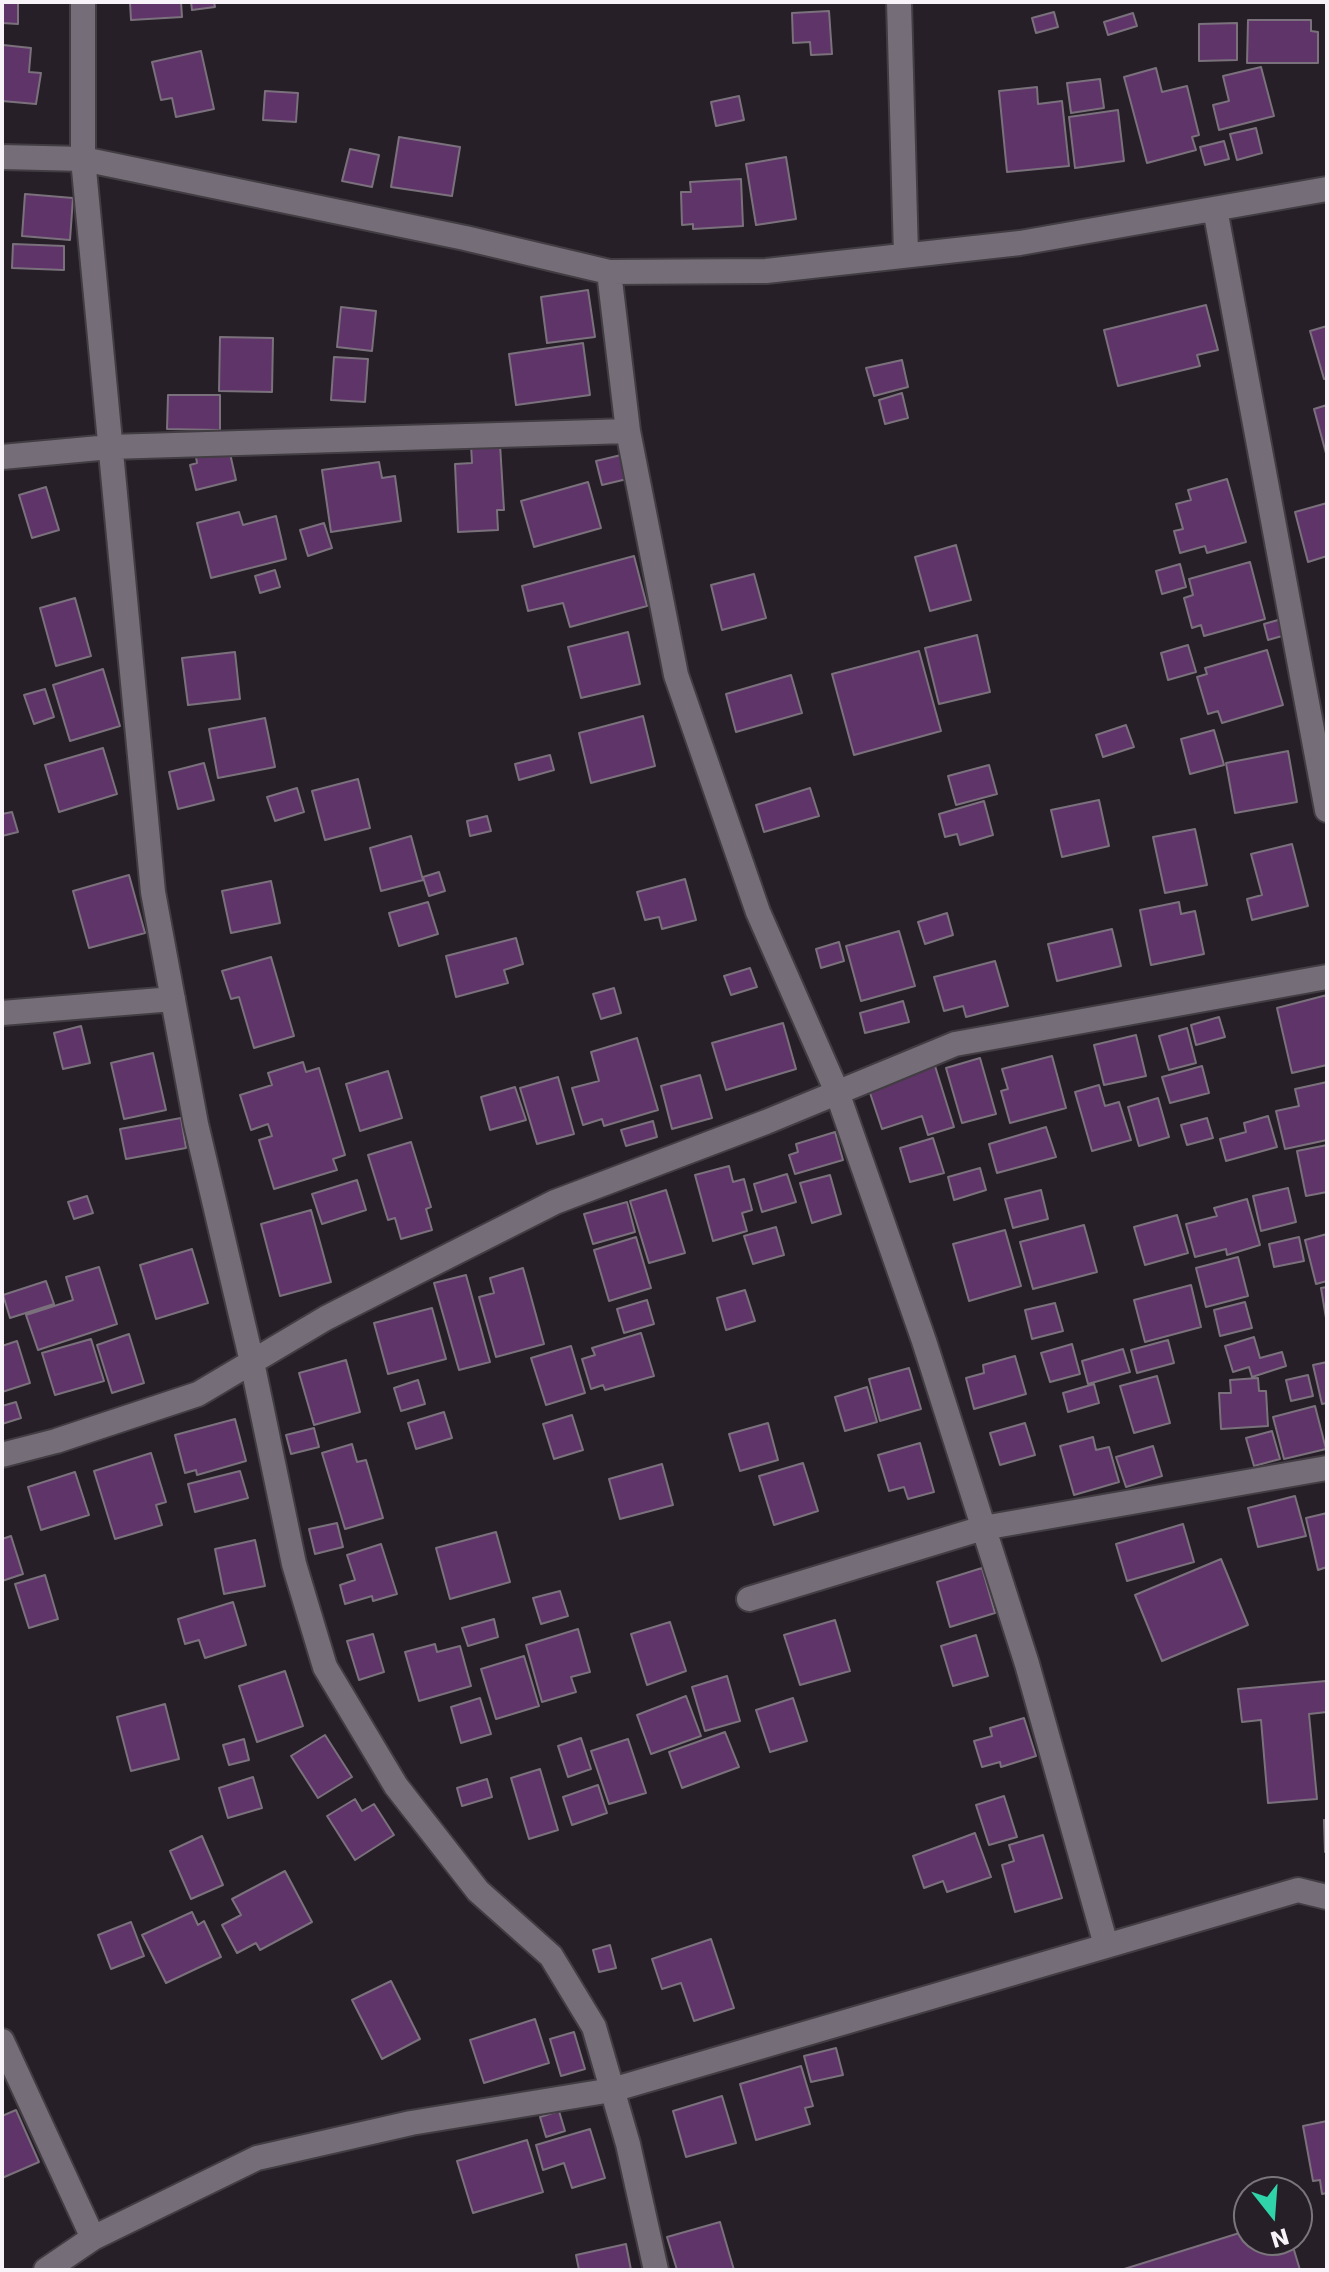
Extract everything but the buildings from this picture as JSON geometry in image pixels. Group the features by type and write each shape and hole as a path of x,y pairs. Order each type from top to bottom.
{"street":[{"path":"83,2 83,159 153,892 196,1124 252,1362 294,1564 325,1667 396,1786 478,1891 551,1956 594,2027 628,2144 656,2270"},
{"path":"899,2 906,255"},
{"path":"2,157 83,159 465,238 609,272 766,271 1020,243 1327,189"},
{"path":"1215,209 1327,810"},
{"path":"609,272 628,431 676,675 758,912 837,1092 924,1341 1027,1664 1106,1945"},
{"path":"2,457 110,447 628,431"},
{"path":"2,1455 56,1441 198,1394 326,1318 555,1202 955,1044 1327,977"},
{"path":"2,1013 173,999"},
{"path":"749,1599 983,1528 1327,1468"},
{"path":"46,2270 93,2238 257,2158 411,2123 612,2090 1298,1890 1327,1897"},
{"path":"2,2041 93,2238"}]}
